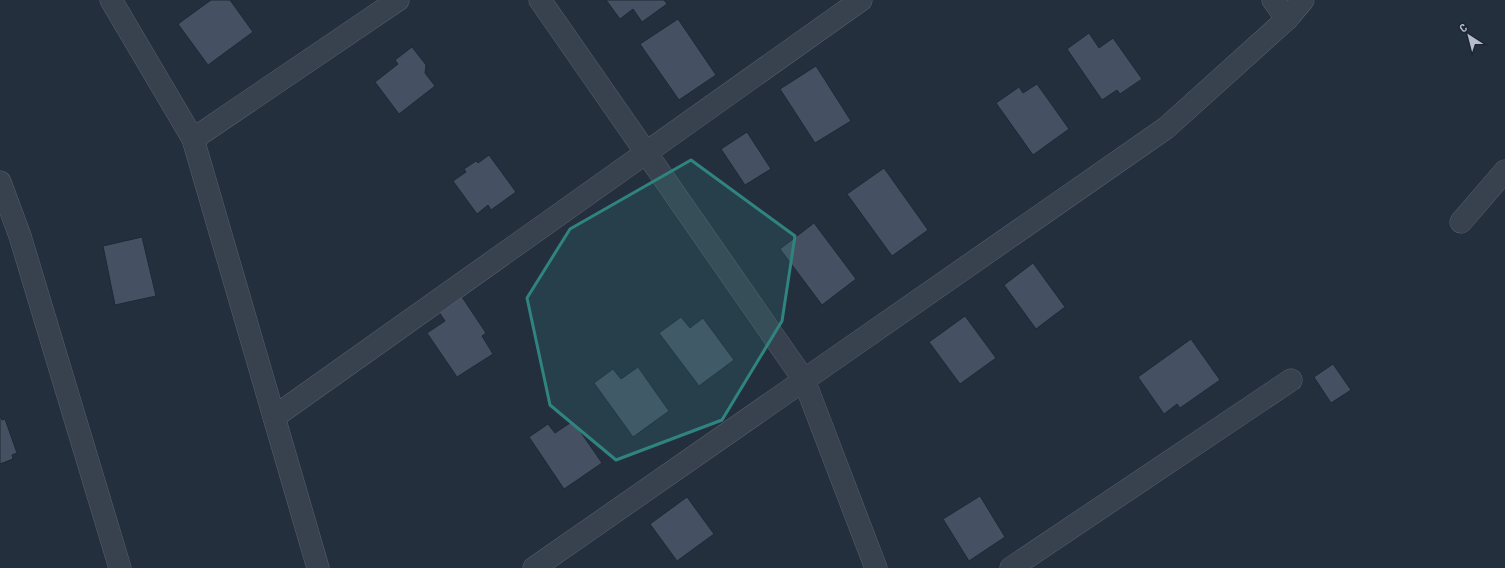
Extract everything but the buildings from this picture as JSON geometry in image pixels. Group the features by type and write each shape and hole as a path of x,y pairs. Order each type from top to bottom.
{"street":[{"path":"111,0 193,140 318,568"},
{"path":"193,140 398,0"},
{"path":"540,0 804,380 876,568"},
{"path":"274,417 647,154 861,0"},
{"path":"1274,0 1287,19"},
{"path":"534,568 1166,128 1287,19 1303,0"},
{"path":"1461,222 1505,171"},
{"path":"0,182 20,236 120,568"},
{"path":"1011,568 1291,380"}],"highlighted area":[{"path":"691,160 795,236 782,321 722,420 616,460 550,405 527,298 570,229"}]}
